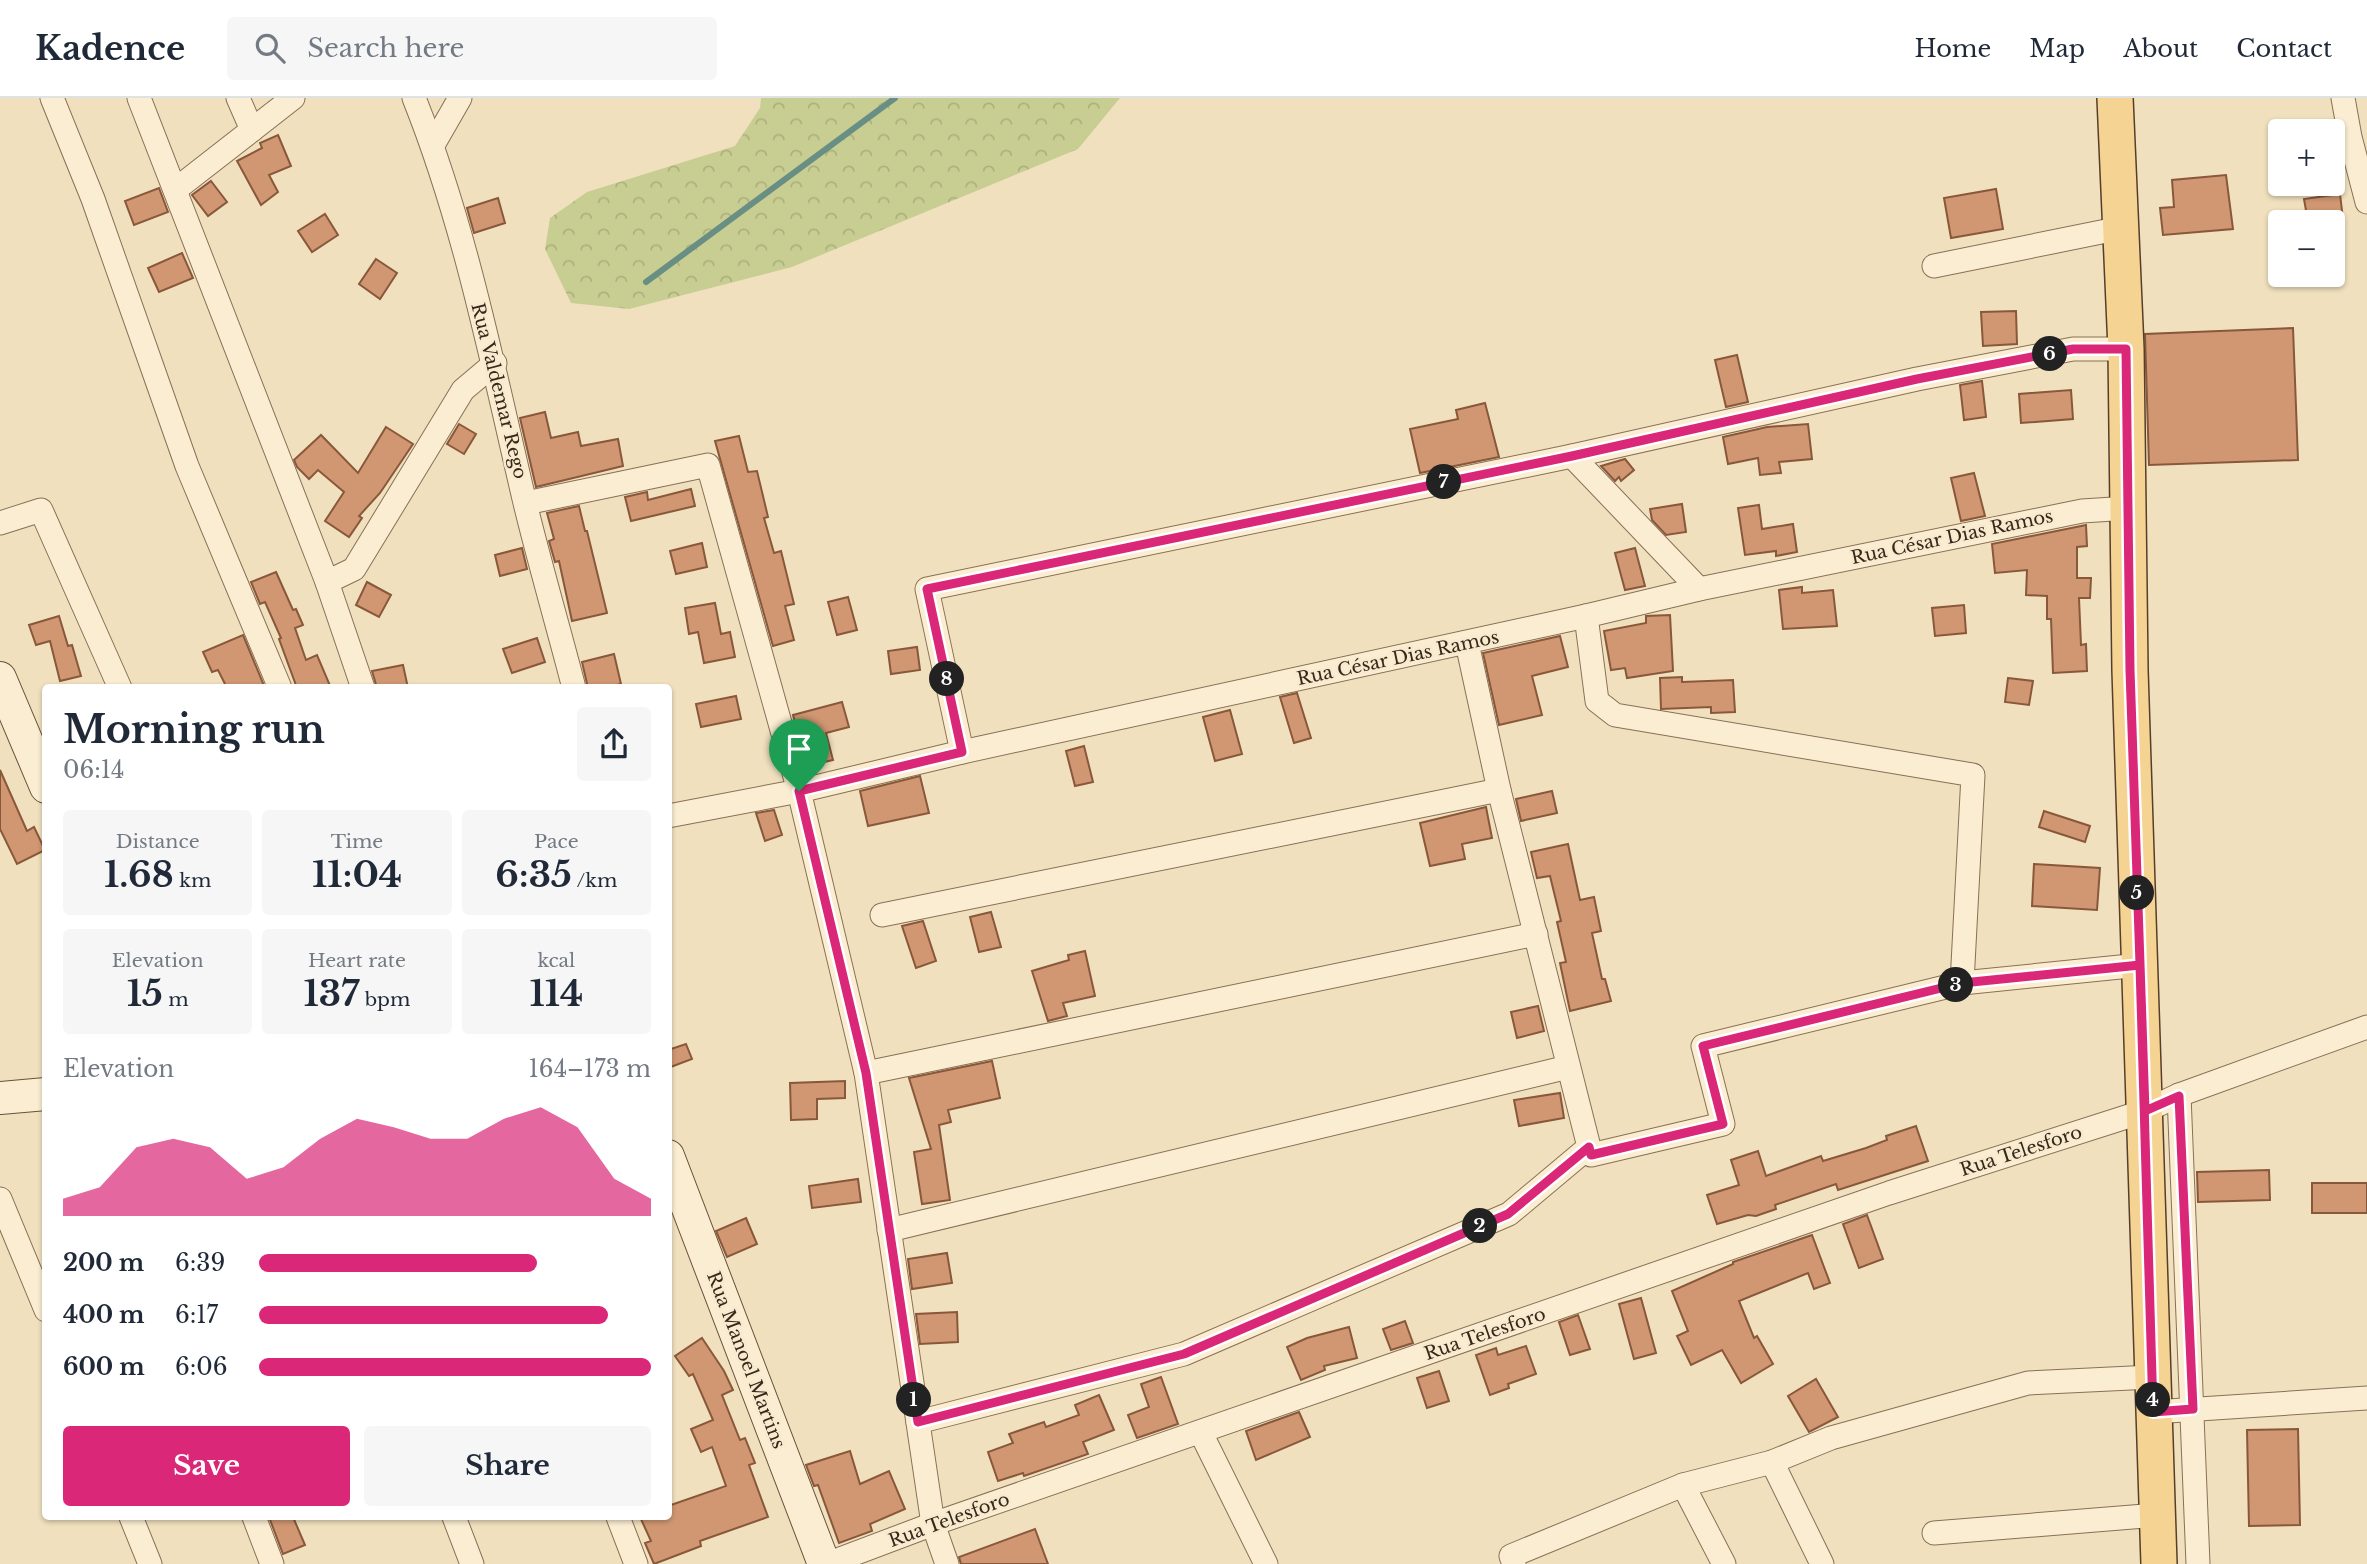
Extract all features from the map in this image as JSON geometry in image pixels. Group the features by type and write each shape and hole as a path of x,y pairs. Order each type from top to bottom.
{"main road":[{"path":"2115,98 2126,349 2130,670 2159,1564"}],"street":[{"path":"52,98 93,198 187,466 278,684"},
{"path":"139,98 327,582 362,684"},
{"path":"238,98 252,130"},
{"path":"175,190 293,98"},
{"name":"Rua Valdemar Rego","path":"414,98 433,145 495,363 526,503 573,684"},
{"path":"433,145 460,98"},
{"path":"2343,98 2367,202"},
{"path":"1934,266 2121,228"},
{"path":"962,752 927,589 1572,456 1917,379 2073,349 2126,349"},
{"path":"327,582 354,569 463,390 495,363"},
{"path":"1572,456 1699,589"},
{"path":"526,503 708,465 799,791 866,1073 933,1524 947,1564"},
{"name":"Rua César Dias Ramos","path":"672,815 799,791 962,752 1466,643 1699,589 2082,511 2129,508"},
{"path":"0,523 41,510 118,684"},
{"path":"1586,616 1597,701 1615,715 1973,775 1962,983"},
{"path":"1466,643 1499,790 1591,1155 1723,1124 1703,1046 1962,983 2140,965"},
{"path":"0,678 42,778"},
{"path":"882,915 1499,790"},
{"path":"866,1073 1536,934"},
{"name":"Rua Telesforo","path":"826,1564 933,1524 1876,1197 2145,1111 2367,1027"},
{"path":"889,1230 1564,1068"},
{"path":"0,1098 42,1094"},
{"path":"2179,1096 2198,1564"},
{"path":"918,1422 1184,1354 1508,1214 1589,1147"},
{"name":"Rua Manoel Martins","path":"672,1166 826,1564"},
{"path":"0,1199 42,1300"},
{"path":"1514,1564 1511,1556 1683,1485 1772,1462 1831,1438 2028,1383 2152,1377"},
{"path":"2153,1412 2367,1398"},
{"path":"1201,1433 1266,1564"},
{"path":"1772,1462 1822,1564"},
{"path":"1683,1485 1724,1564"},
{"path":"1934,1533 2157,1515"},
{"path":"132,1520 150,1564"},
{"path":"255,1520 272,1564"},
{"path":"455,1520 472,1564"},
{"path":"619,1520 636,1564"}],"green space":[{"path":"761,98 1120,98 1078,149 792,267 629,309 571,303 545,249 550,218 587,192 735,146 760,108"}],"building":[{"path":"278,135 291,166 269,175 278,192 261,205 237,161 262,148 260,143"},
{"path":"2226,175 2233,229 2163,235 2160,208 2174,207 2172,180"},
{"path":"211,181 227,202 208,216 192,195"},
{"path":"159,188 168,212 134,225 125,201"},
{"path":"1996,189 2003,229 1951,238 1944,198"},
{"path":"2340,196 2342,210 2306,210 2304,199"},
{"path":"498,198 505,223 474,233 467,208"},
{"path":"325,214 338,235 312,252 298,231"},
{"path":"182,253 193,278 159,292 148,268"},
{"path":"376,259 397,273 380,299 359,284"},
{"path":"2016,311 2017,344 1983,346 1981,312"},
{"path":"2293,328 2298,460 2149,465 2145,334"},
{"path":"1737,355 1748,402 1726,407 1715,360"},
{"path":"1982,381 1986,417 1964,420 1960,385"},
{"path":"2071,390 2073,419 2021,423 2019,394"},
{"path":"1485,403 1499,457 1420,473 1410,429 1458,419 1456,410"},
{"path":"545,412 551,438 578,432 581,446 618,439 623,466 536,487 520,418"},
{"path":"459,424 476,434 464,454 447,444"},
{"path":"1808,424 1812,459 1779,462 1781,473 1760,475 1758,458 1728,464 1723,437 1767,427"},
{"path":"386,427 413,444 380,493 359,516 362,518 349,537 325,521 344,492 318,470 309,479 294,460 321,435 358,473"},
{"path":"739,436 748,472 757,471 768,517 764,518 774,553 781,551 794,604 785,606 794,640 773,646 715,441"},
{"path":"1625,459 1634,470 1621,481 1619,477 1615,481 1601,466"},
{"path":"1974,473 1985,516 1961,521 1951,478"},
{"path":"691,489 695,506 631,521 625,497 647,492 648,500"},
{"path":"1682,504 1686,532 1666,535 1652,520 1650,509"},
{"path":"1759,505 1762,529 1793,524 1797,552 1776,556 1776,551 1745,555 1738,508"},
{"path":"579,506 607,613 572,621 559,561 555,562 549,541 554,539 547,513"},
{"path":"2086,525 2087,546 2077,547 2077,578 2091,578 2090,598 2079,598 2081,645 2086,644 2087,671 2053,673 2051,619 2047,619 2047,596 2026,595 2027,570 1995,573 1992,544"},
{"path":"702,543 707,567 676,574 670,551"},
{"path":"522,548 527,569 500,576 495,555"},
{"path":"1635,548 1645,586 1625,590 1615,553"},
{"path":"276,572 293,610 296,609 303,625 295,628 306,660 317,655 329,684 296,684 279,639 281,638 265,602 260,604 251,582"},
{"path":"367,582 391,595 379,617 356,605"},
{"path":"1802,587 1802,593 1833,590 1837,626 1783,629 1779,590"},
{"path":"848,597 857,630 837,635 828,602"},
{"path":"715,603 721,634 730,632 735,657 704,663 698,632 689,634 685,608"},
{"path":"1964,605 1966,633 1935,636 1932,608"},
{"path":"1670,615 1673,671 1627,678 1625,668 1611,670 1604,631 1646,623 1646,616"},
{"path":"59,616 68,646 72,645 81,676 60,681 50,641 36,645 29,625"},
{"path":"243,635 263,684 225,684 218,670 212,672 203,652"},
{"path":"1560,636 1568,667 1532,676 1542,715 1499,725 1483,653"},
{"path":"537,638 545,662 512,673 503,649"},
{"path":"917,647 920,670 891,674 888,651"},
{"path":"614,654 621,684 587,684 582,662"},
{"path":"403,665 407,684 376,684 372,671"},
{"path":"1682,677 1682,682 1733,680 1735,712 1711,713 1711,707 1661,709 1660,678"},
{"path":"2008,678 2033,681 2029,705 2005,702"},
{"path":"1297,693 1311,738 1294,743 1280,697"},
{"path":"736,696 741,719 701,727 696,704"},
{"path":"842,702 849,727 826,733 833,760 807,766 793,715"},
{"path":"1230,710 1242,754 1215,761 1203,717"},
{"path":"1084,746 1093,782 1075,786 1066,751"},
{"path":"0,770 27,831 34,827 42,844 42,852 17,864 0,829"},
{"path":"920,776 929,813 868,826 860,791"},
{"path":"1552,791 1557,813 1521,821 1516,799"},
{"path":"1486,807 1492,838 1462,844 1465,859 1430,866 1420,823"},
{"path":"774,810 782,835 765,841 756,813"},
{"path":"2044,811 2090,826 2085,842 2039,827"},
{"path":"1568,844 1580,900 1594,897 1601,931 1592,933 1602,979 1605,979 1611,1001 1570,1011 1560,963 1566,962 1557,922 1561,921 1550,876 1537,878 1531,852"},
{"path":"2034,864 2100,868 2097,910 2032,906"},
{"path":"991,912 1001,947 979,952 970,917"},
{"path":"923,921 936,961 916,968 902,926"},
{"path":"1085,951 1095,996 1063,1003 1067,1016 1048,1021 1032,971 1069,960 1068,955"},
{"path":"1538,1006 1544,1031 1517,1038 1511,1012"},
{"path":"686,1044 692,1059 672,1066 672,1049"},
{"path":"992,1061 1000,1098 948,1110 951,1122 939,1125 950,1200 922,1204 914,1152 931,1149 909,1078"},
{"path":"845,1081 845,1098 817,1099 817,1119 791,1120 790,1083"},
{"path":"1560,1093 1564,1118 1519,1126 1514,1100"},
{"path":"1916,1126 1928,1161 1838,1190 1836,1184 1775,1205 1776,1209 1756,1216 1748,1215 1717,1224 1707,1195 1739,1185 1731,1160 1758,1151 1766,1176 1821,1156 1823,1161 1866,1148 1887,1140 1886,1136"},
{"path":"2269,1170 2270,1200 2198,1202 2197,1172"},
{"path":"858,1179 861,1202 812,1208 809,1186"},
{"path":"2312,1183 2367,1183 2367,1213 2312,1213"},
{"path":"1867,1215 1883,1259 1859,1268 1843,1224"},
{"path":"746,1218 757,1244 727,1257 716,1231"},
{"path":"1812,1235 1830,1283 1814,1289 1808,1273 1739,1301 1754,1338 1757,1336 1773,1364 1741,1383 1722,1350 1691,1365 1677,1336 1688,1331 1672,1291 1733,1262"},
{"path":"947,1253 952,1283 912,1289 908,1259"},
{"path":"1641,1298 1656,1353 1634,1359 1619,1304"},
{"path":"957,1312 958,1342 920,1344 916,1314"},
{"path":"1578,1315 1590,1349 1570,1355 1559,1322"},
{"path":"1405,1321 1413,1343 1391,1350 1383,1329"},
{"path":"1349,1327 1357,1358 1324,1366 1325,1370 1301,1380 1287,1347 1307,1338"},
{"path":"702,1338 724,1371 733,1390 722,1395 740,1440 745,1438 755,1463 749,1465 768,1517 700,1541 701,1546 654,1564 645,1543 651,1541 641,1520 672,1520 672,1505 726,1486 712,1447 701,1452 691,1429 713,1420 693,1374 689,1376 675,1356"},
{"path":"1526,1346 1536,1374 1508,1384 1509,1388 1490,1395 1476,1355 1496,1348 1498,1355"},
{"path":"1439,1371 1449,1401 1427,1408 1417,1378"},
{"path":"1161,1377 1178,1424 1137,1438 1128,1415 1149,1407 1141,1384"},
{"path":"1816,1379 1838,1417 1809,1432 1788,1396"},
{"path":"1099,1395 1114,1430 1083,1442 1088,1454 1024,1476 1023,1473 998,1481 988,1452 1013,1443 1009,1434 1044,1422 1046,1427 1079,1415 1075,1405"},
{"path":"1299,1412 1310,1437 1256,1460 1246,1431"},
{"path":"2298,1429 2300,1525 2249,1526 2247,1430"},
{"path":"850,1451 860,1484 889,1471 905,1509 870,1524 872,1531 839,1543 818,1485 814,1486 806,1465"},
{"path":"270,1520 294,1520 305,1545 283,1554"},
{"path":"1035,1529 1048,1564 961,1564 959,1557"}],"waterway":[{"path":"646,282 895,98"}],"route":[{"path":"2073,349 2126,349 2130,670 2145,1111 2179,1096 2193,1409 2153,1412 2140,965 1962,983 1703,1046 1723,1124 1591,1155 1589,1147 1508,1214 1184,1354 918,1422 866,1073 799,791 962,752 927,589 1572,456 1917,379 2073,349"}]}
